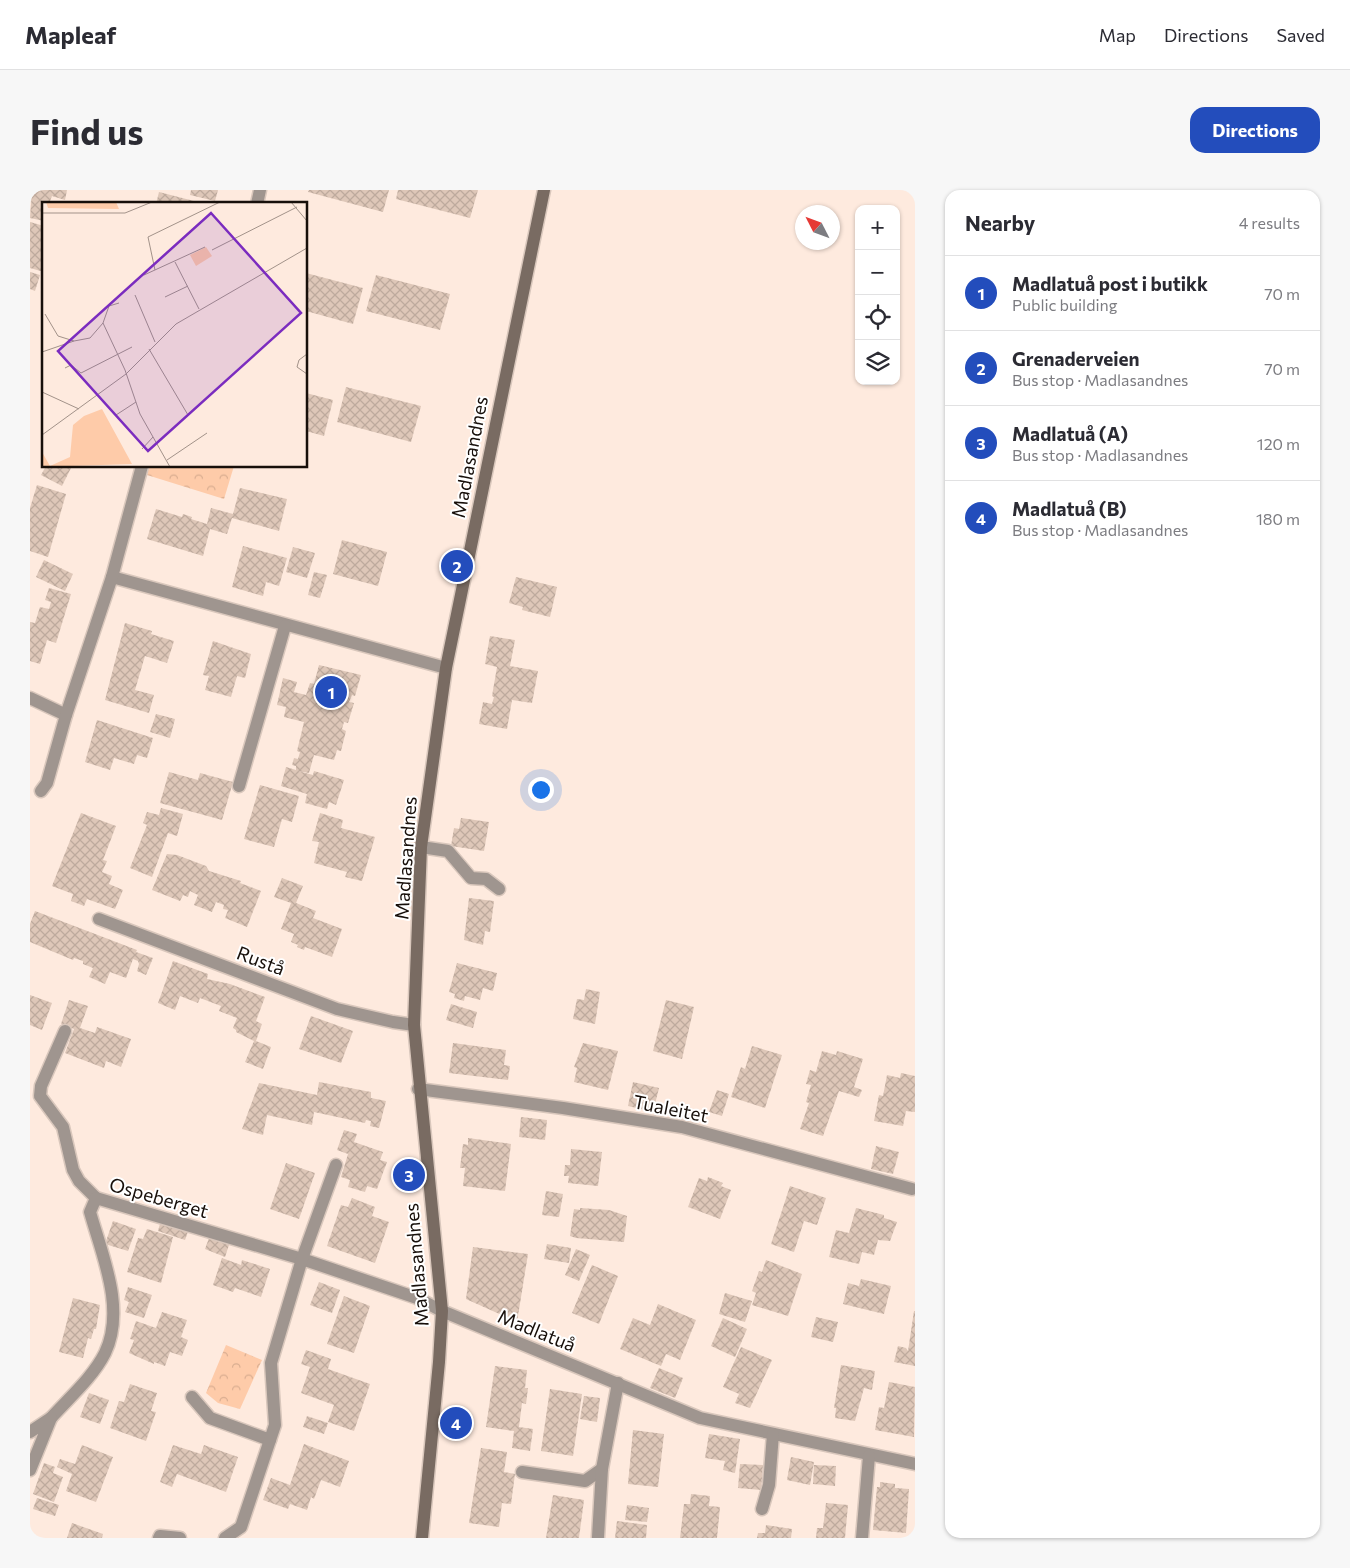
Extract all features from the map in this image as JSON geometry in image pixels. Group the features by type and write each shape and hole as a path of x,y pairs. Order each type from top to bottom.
{"street":[{"name":"Madlasandnes","path":"422,1538 442,1311 418,1089 414,1025 421,847 446,668 544,190"},
{"path":"41,791 47,783 66,715 112,577 141,468"},
{"path":"112,577 285,626 446,668"},
{"path":"239,786 285,626"},
{"path":"30,698 66,715"},
{"path":"421,847 448,851 471,878 486,879 499,888"},
{"name":"Rustå","path":"99,919 337,1009 414,1025"},
{"path":"65,1031 41,1086 40,1096 63,1127 73,1170 79,1181 96,1198"},
{"name":"Tualeitet","path":"418,1089 682,1126 912,1189"},
{"path":"225,1538 241,1527 275,1424 272,1364 302,1259 336,1165"},
{"name":"Ospeberget","path":"30,1432 51,1418 105,1353 111,1328 113,1308 108,1279 90,1212 96,1198 302,1259 418,1298 442,1311"},
{"name":"Madlatuå","path":"442,1311 700,1418 870,1456 915,1464"},
{"path":"598,1537 602,1469 618,1383"},
{"path":"192,1398 210,1418 270,1440"},
{"name":"Ospeberget","path":"30,1470 51,1418"},
{"path":"762,1509 769,1485 773,1434"},
{"path":"862,1538 870,1456"},
{"path":"522,1472 585,1480 602,1469"},
{"path":"159,1538 160,1536 180,1538"}],"green space":[{"path":"149,468 233,468 224,499 147,475"},
{"path":"226,1345 262,1360 240,1409 218,1403 206,1393"}],"building":[{"path":"32,190 67,190 65,200 52,196 50,201 53,202 42,202 42,221 30,218"},
{"path":"191,190 218,190 215,201 190,195"},
{"path":"309,190 389,190 383,212 308,192"},
{"path":"398,190 478,190 470,218 396,199"},
{"path":"159,192 194,201 194,202 156,202"},
{"path":"30,222 42,225 42,271 30,268"},
{"path":"30,272 40,275 35,291 30,289"},
{"path":"308,274 363,288 353,324 308,312"},
{"path":"376,275 450,294 440,330 366,311"},
{"path":"346,387 421,406 411,442 337,422"},
{"path":"308,394 333,400 324,436 308,432"},
{"path":"45,468 71,468 62,486 41,475"},
{"path":"37,485 66,494 48,557 30,551 30,508"},
{"path":"240,488 287,499 279,531 232,518 227,534 210,529 203,556 147,539 156,509 182,517 183,514 192,517 191,519 207,524 211,508 233,514"},
{"path":"342,540 387,552 378,586 333,574"},
{"path":"243,546 287,558 279,586 266,582 263,596 232,587"},
{"path":"293,547 315,553 307,578 286,572"},
{"path":"44,560 73,574 65,591 36,577"},
{"path":"314,572 327,575 320,598 308,595"},
{"path":"516,577 557,587 550,617 522,610 523,607 509,603"},
{"path":"49,588 71,594 56,643 47,640 40,664 30,661 30,622 35,623 40,607 49,609 51,602 45,600"},
{"path":"125,623 152,631 151,634 174,641 167,663 145,656 135,690 154,695 149,713 105,700"},
{"path":"490,636 515,640 510,666 538,671 532,703 512,700 507,729 479,724 483,702 492,704 494,697 492,696 497,667 485,664"},
{"path":"213,641 251,654 245,678 237,676 231,697 205,690 209,676 203,675"},
{"path":"319,665 361,675 355,696 352,695 349,702 354,703 348,723 344,722 342,729 346,731 341,751 337,750 334,760 314,755 309,773 298,771 313,775 314,771 344,780 336,805 329,802 327,809 305,803 307,794 281,786 286,767 296,770 296,766 292,765 294,758 298,759 300,752 297,751 304,722 284,717 286,707 277,705 283,678 297,682 294,692 306,695 310,683 314,684"},
{"path":"156,714 175,719 170,738 150,732"},
{"path":"97,720 153,738 147,758 137,755 134,764 114,758 110,770 85,762"},
{"path":"169,772 198,780 200,773 233,782 222,820 160,803"},
{"path":"260,785 299,796 292,822 282,819 274,847 244,839"},
{"path":"161,808 183,814 177,836 168,833 152,877 130,868 147,825 143,823 147,812 159,815"},
{"path":"81,813 116,826 103,860 107,861 102,872 112,876 109,884 123,890 115,909 87,899 84,906 71,901 73,894 52,886"},
{"path":"320,813 343,820 341,828 375,837 362,881 345,877 347,872 314,863 319,842 312,841"},
{"path":"461,818 489,822 484,851 451,846 454,828 459,829"},
{"path":"167,854 177,855 206,866 209,871 241,881 240,883 261,891 247,927 225,918 228,910 223,909 224,905 216,902 212,912 194,905 198,895 190,891 188,897 183,895 180,901 152,890"},
{"path":"282,878 303,886 296,903 316,911 313,918 342,929 332,957 305,947 304,950 297,947 298,945 291,942 294,934 281,929 291,903 274,897"},
{"path":"469,898 494,901 490,932 485,931 483,945 464,940"},
{"path":"35,911 137,950 136,952 153,958 146,975 137,971 138,961 133,959 126,978 110,972 105,984 89,977 93,968 83,964 83,961 74,958 73,960 30,942 30,924"},
{"path":"173,961 208,974 207,979 230,984 265,997 256,1021 262,1024 256,1041 271,1047 263,1069 245,1062 254,1041 236,1032 233,1028 237,1018 219,1011 221,1006 200,998 198,1003 180,996 175,1010 158,1003"},
{"path":"457,963 497,973 493,991 483,988 480,1000 465,996 464,1001 454,998 455,994 449,992"},
{"path":"586,989 600,992 595,1024 573,1019 577,999 584,1000"},
{"path":"30,995 52,1003 42,1030 30,1025"},
{"path":"69,1000 88,1006 80,1028 95,1033 97,1027 131,1039 121,1067 106,1061 104,1068 65,1053 74,1029 61,1024"},
{"path":"666,1000 694,1007 682,1059 653,1051"},
{"path":"451,1004 477,1012 473,1028 446,1020"},
{"path":"311,1016 353,1031 341,1063 299,1049"},
{"path":"453,1043 506,1050 504,1065 510,1066 508,1080 449,1073"},
{"path":"583,1043 618,1051 608,1090 574,1082 577,1068 574,1067"},
{"path":"752,1046 782,1055 765,1108 731,1097 741,1067 745,1069"},
{"path":"822,1051 836,1055 837,1051 863,1059 854,1087 862,1090 859,1097 839,1091 823,1136 800,1129 809,1103 806,1102 811,1085 806,1084 810,1070 816,1072"},
{"path":"901,1073 915,1076 915,1112 906,1111 903,1126 874,1121 879,1095 883,1096 887,1075 900,1078"},
{"path":"319,1082 371,1092 371,1098 386,1101 379,1128 370,1126 371,1121 366,1120 365,1123 314,1112 312,1125 267,1115 263,1135 242,1129 259,1083 317,1095"},
{"path":"633,1082 659,1088 653,1112 628,1106"},
{"path":"717,1090 729,1094 722,1116 709,1112"},
{"path":"521,1117 547,1120 545,1140 519,1137"},
{"path":"344,1130 357,1134 354,1142 383,1152 380,1160 387,1162 377,1189 367,1186 365,1192 348,1187 350,1180 341,1177 348,1154 337,1150"},
{"path":"468,1138 511,1144 505,1191 463,1186 465,1168 460,1168 463,1144 468,1145"},
{"path":"876,1146 899,1152 893,1174 871,1169"},
{"path":"571,1149 602,1152 598,1186 568,1183 569,1176 564,1176 565,1165 570,1165"},
{"path":"286,1163 315,1173 299,1219 270,1209"},
{"path":"708,1177 723,1183 721,1186 731,1190 720,1219 688,1207 699,1178 707,1181"},
{"path":"790,1186 826,1198 817,1225 804,1221 794,1252 771,1244"},
{"path":"546,1191 563,1194 559,1217 542,1215"},
{"path":"352,1198 375,1207 372,1216 389,1222 375,1263 327,1246 341,1205 348,1207"},
{"path":"580,1208 609,1210 627,1216 624,1242 570,1236 574,1209 580,1210"},
{"path":"856,1208 884,1215 884,1218 897,1222 890,1241 878,1240 874,1255 862,1252 859,1264 829,1257 836,1230 849,1233"},
{"path":"161,1220 189,1229 185,1240 158,1231"},
{"path":"113,1221 136,1229 128,1251 105,1244"},
{"path":"147,1229 173,1237 161,1283 127,1272 138,1238 143,1239"},
{"path":"209,1238 229,1245 225,1257 205,1249"},
{"path":"547,1244 571,1248 569,1263 544,1259"},
{"path":"473,1247 528,1254 517,1322 466,1299"},
{"path":"576,1249 590,1255 579,1281 565,1275"},
{"path":"222,1258 241,1265 242,1260 270,1269 261,1297 235,1288 233,1292 213,1285"},
{"path":"766,1260 802,1274 788,1316 752,1305 756,1293 752,1291 759,1271 762,1272"},
{"path":"592,1265 618,1276 599,1324 572,1313"},
{"path":"861,1279 891,1286 884,1314 843,1304 848,1283 859,1286"},
{"path":"319,1282 340,1290 332,1313 310,1305"},
{"path":"128,1287 152,1295 144,1318 125,1312 129,1302 124,1300"},
{"path":"725,1293 752,1301 745,1322 719,1314"},
{"path":"344,1296 370,1306 354,1353 327,1344"},
{"path":"73,1298 100,1305 96,1329 94,1329 91,1339 88,1338 83,1358 59,1352"},
{"path":"658,1304 696,1320 680,1360 666,1354 661,1366 620,1349 633,1318 650,1325"},
{"path":"914,1311 915,1366 894,1362 898,1346 906,1348 908,1351"},
{"path":"162,1312 187,1320 181,1337 188,1340 182,1356 170,1352 165,1366 154,1362 154,1364 129,1353 134,1340 130,1339 136,1321 156,1328"},
{"path":"816,1317 838,1322 833,1342 811,1337"},
{"path":"723,1318 747,1329 735,1357 711,1346"},
{"path":"741,1347 772,1360 750,1408 735,1403 739,1394 723,1387"},
{"path":"306,1350 331,1359 328,1369 370,1384 354,1431 328,1422 334,1405 301,1393 310,1367 301,1364"},
{"path":"841,1365 875,1371 872,1390 864,1388 855,1421 835,1418 836,1408 834,1408"},
{"path":"495,1366 527,1370 525,1388 528,1388 526,1404 522,1403 519,1427 533,1429 530,1451 512,1448 514,1431 486,1427"},
{"path":"659,1368 683,1378 675,1398 650,1388"},
{"path":"889,1382 915,1387 914,1437 875,1430 879,1407 884,1408"},
{"path":"130,1384 157,1393 151,1411 156,1412 146,1441 110,1428 119,1401 124,1402"},
{"path":"550,1389 582,1394 573,1456 541,1451"},
{"path":"89,1393 109,1400 100,1424 80,1417"},
{"path":"584,1396 600,1398 597,1422 580,1419"},
{"path":"307,1416 328,1423 324,1434 303,1427"},
{"path":"633,1430 664,1434 658,1487 628,1484"},
{"path":"709,1434 740,1439 735,1473 723,1470 725,1461 705,1458"},
{"path":"304,1444 349,1461 340,1487 321,1480 314,1499 311,1497 307,1510 290,1504 288,1509 263,1500 271,1478 290,1485"},
{"path":"82,1445 113,1457 96,1502 66,1491 72,1474 57,1467 60,1459 75,1464"},
{"path":"173,1445 201,1454 204,1445 238,1457 226,1492 177,1474 172,1487 160,1482"},
{"path":"481,1448 507,1452 504,1472 515,1474 511,1504 502,1503 499,1527 469,1523"},
{"path":"791,1457 814,1462 810,1485 787,1480"},
{"path":"44,1463 55,1467 53,1473 63,1477 54,1502 33,1494"},
{"path":"740,1464 763,1465 761,1490 738,1488"},
{"path":"814,1465 836,1466 835,1486 813,1484"},
{"path":"880,1482 895,1484 895,1488 909,1489 906,1533 873,1530 877,1487 880,1487"},
{"path":"691,1494 710,1496 709,1506 720,1507 717,1538 680,1538 684,1504 690,1504"},
{"path":"553,1495 584,1500 579,1538 546,1538"},
{"path":"37,1498 59,1505 55,1516 33,1509"},
{"path":"826,1503 848,1505 845,1538 816,1538 817,1528 823,1528"},
{"path":"627,1505 649,1508 647,1522 625,1520"},
{"path":"617,1521 647,1525 646,1538 615,1538"},
{"path":"72,1523 103,1534 102,1538 67,1538"},
{"path":"766,1525 792,1529 791,1538 757,1538 758,1533 765,1533"}],"place":[{"name":"Grenaderveien","path":"457,566"},
{"name":"Madlatuå post i butikk","path":"331,692"},
{"name":"Madlatuå (A)","path":"409,1175"},
{"name":"Madlatuå (B)","path":"456,1423"}]}
